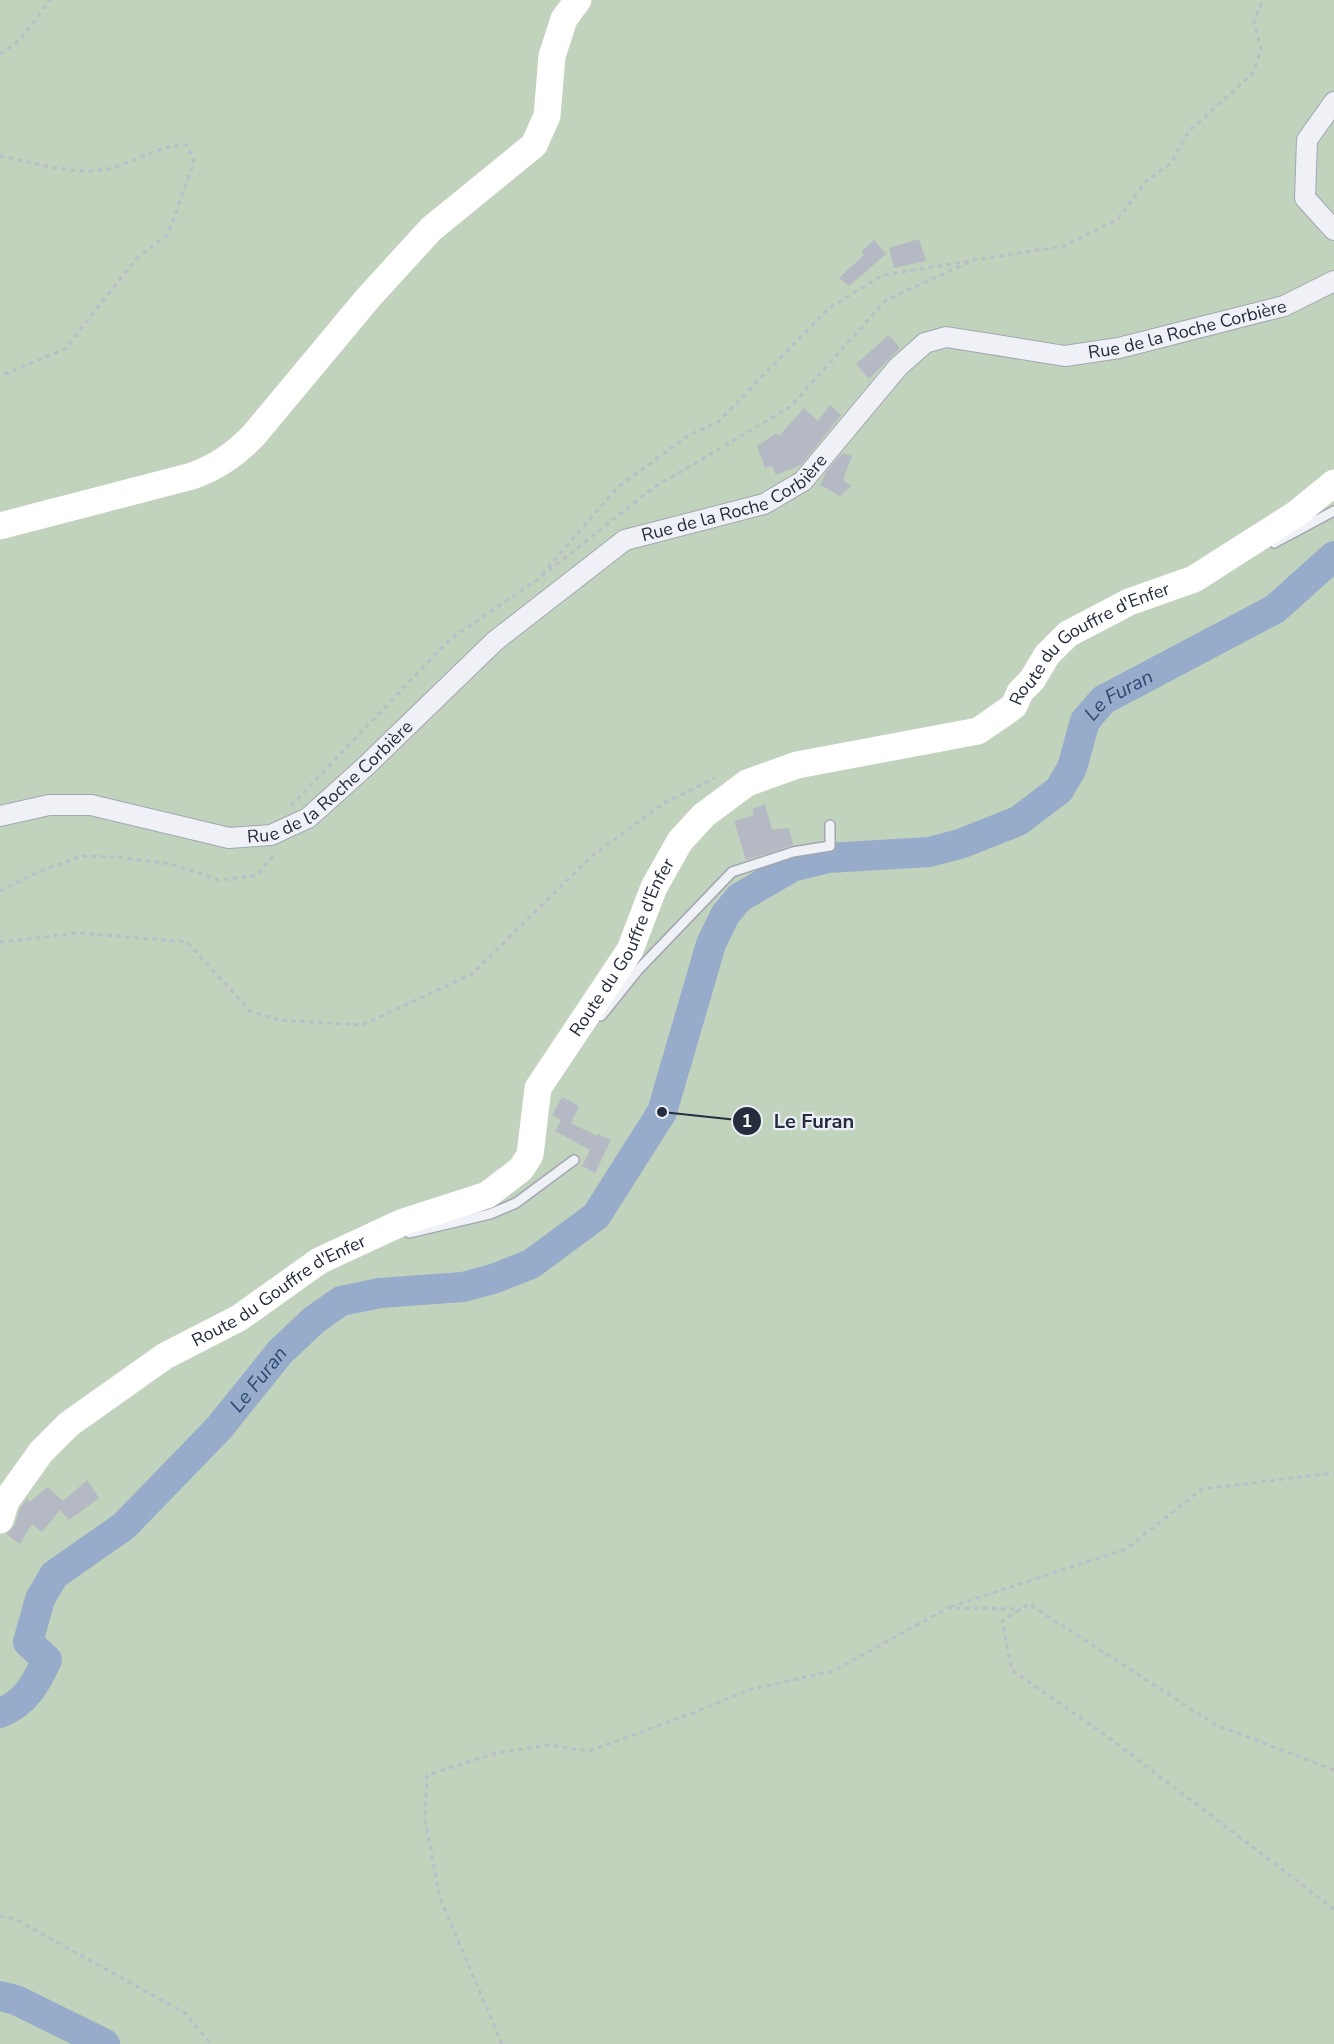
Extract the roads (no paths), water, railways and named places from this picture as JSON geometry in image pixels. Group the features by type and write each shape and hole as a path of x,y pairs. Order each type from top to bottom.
{"street":[{"path":"0,526 192,476 232,457 253,436 368,298 431,229 534,145 547,116 552,56 564,19 578,0"},
{"path":"1334,102 1307,140 1305,198 1334,230"},
{"name":"Rue de la Roche Corbière","path":"0,816 49,805 91,805 229,838 271,835 308,818 367,765 495,641 626,540 764,504 803,481 898,367 926,343 946,337 1065,356 1119,348 1284,306 1334,281"},
{"name":"Route du Gouffre d'Enfer","path":"0,1520 6,1500 41,1452 69,1424 165,1356 239,1318 319,1261 403,1222 487,1195 521,1169 530,1155 538,1088 630,950 654,887 680,841 704,815 747,783 797,765 978,731 1014,706 1020,692 1032,680 1047,655 1068,634 1129,602 1198,576 1296,514 1334,483"}],"lane":[{"path":"1269,546 1334,511"},
{"path":"1198,576 1232,568"},
{"path":"573,1037 593,1026 638,970 732,872 793,852 830,846 830,825"},
{"path":"359,1241 397,1236 490,1214 516,1203 574,1160"}],"waterway":[{"name":"Le Furan","path":"0,1713 23,1698 34,1684 47,1660 28,1642 40,1599 54,1575 124,1526 219,1428 280,1352 314,1320 341,1301 380,1293 463,1287 493,1279 531,1264 596,1216 662,1112 711,944 725,915 739,898 792,867 828,858 929,852 960,844 1018,821 1059,790 1072,768 1085,721 1103,700 1275,609 1334,556"},
{"name":"Le Furan","path":"0,1996 16,2000 105,2044"}],"place":[{"name":"Le Furan","path":"662,1112"}]}
